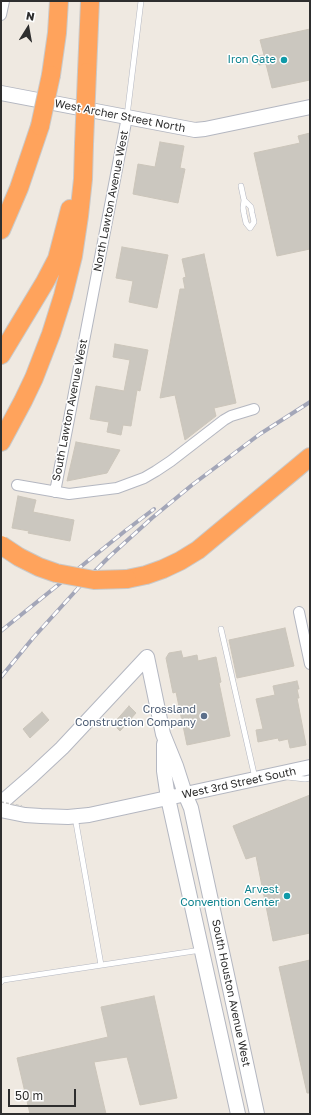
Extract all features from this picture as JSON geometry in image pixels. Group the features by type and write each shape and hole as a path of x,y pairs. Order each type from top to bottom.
{"highway":[{"path":"1,230 19,188 40,126 51,75 57,33 59,1"},
{"path":"1,442 34,378 56,318 76,237 84,153 90,1"},
{"path":"1,355 46,282 56,259 84,153"},
{"path":"1,545 19,557 39,567 56,573 94,580 127,579 146,575 164,569 198,550 310,457"}],"main road":[{"name":"West Archer Street North","path":"1,93 195,130 310,107"},
{"name":"South Houston Avenue West","path":"1,802 62,748 147,658 163,734 191,808 257,1114"},
{"name":"South Houston Avenue West","path":"163,734 164,771 168,798 238,1114"},
{"name":"West 3rd Street South","path":"12,810 42,816 98,814 271,776 308,775"}],"street":[{"path":"1,16 4,1"},
{"name":"North Lawton Avenue West","path":"86,329 127,117"},
{"name":"South Lawton Avenue West","path":"55,492 86,329"},
{"path":"17,485 69,494 118,488 144,478 171,461 224,420 239,413 254,409"},
{"path":"299,612 310,664"}],"lane":[{"name":"North Lawton Avenue West","path":"127,117 141,1"},
{"path":"241,186 244,200"},
{"path":"221,629 255,779"},
{"path":"75,816 101,965"},
{"path":"1,982 3,980 202,949"}],"path":[{"path":"1,802 12,810"}],"building":[{"name":"Iron Gate","path":"310,29 310,80 272,88 266,64 259,65 256,56 264,55 260,40"},
{"path":"310,133 310,249 277,256 254,153 300,143 298,136"},
{"path":"160,142 184,146 180,168 185,169 178,203 133,194 138,164 155,167"},
{"path":"122,247 168,255 157,308 129,302 133,281 116,278"},
{"path":"204,254 236,403 214,408 216,416 185,440 175,395 160,398 180,289 185,289 183,278 186,277 182,259"},
{"path":"115,344 148,350 140,391 137,390 131,426 123,425 121,435 107,432 109,422 90,419 96,386 124,391 130,360 113,357"},
{"path":"76,442 120,450 107,473 67,481"},
{"path":"18,496 36,500 33,512 74,520 70,541 28,533 29,531 12,528"},
{"path":"285,628 294,666 237,678 229,640"},
{"path":"181,651 183,658 197,655 198,661 216,657 221,682 219,683 230,736 187,745 176,692 173,693 166,658 169,653"},
{"path":"297,681 299,698 297,698 306,745 290,748 288,739 279,741 278,738 258,742 256,730 263,729 256,699 275,695 273,686"},
{"path":"129,706 136,713 120,731 113,724"},
{"path":"42,712 49,720 30,738 23,729"},
{"name":"Arvest Convention Center","path":"310,795 310,933 273,941 256,856 246,859 233,826"},
{"path":"310,960 310,1093 307,1093 279,967"},
{"path":"154,996 177,1098 140,1105 127,1057 94,1062 106,1114 30,1114 17,1058 108,1037 101,1007"}],"railway":[{"path":"1,677 33,638 81,585 152,518 192,485 260,434 310,402"},
{"path":"1,631 154,509"}],"place":[{"name":"Iron Gate","path":"284,60"},
{"name":"Crossland Construction Company","path":"204,716"},
{"name":"Arvest Convention Center","path":"287,896"}]}
